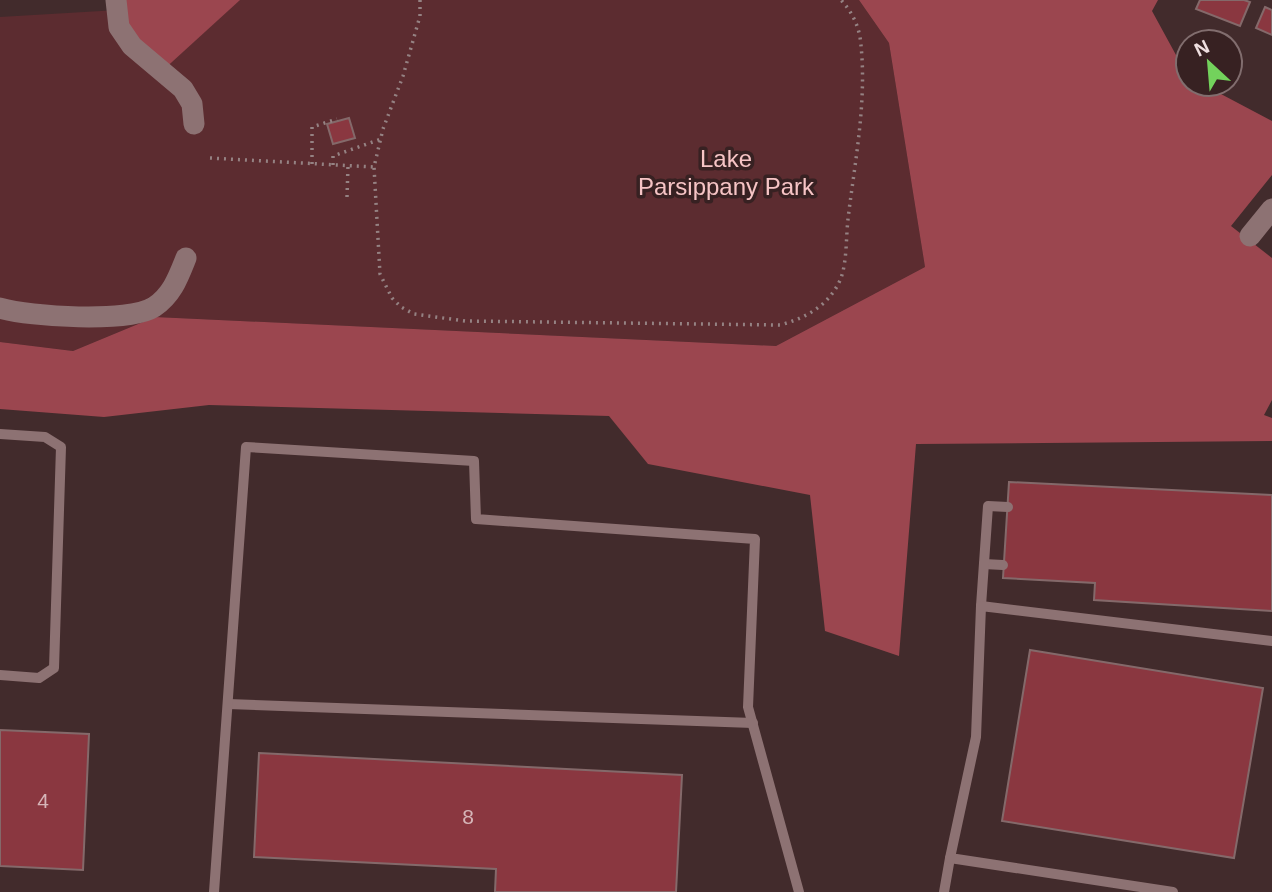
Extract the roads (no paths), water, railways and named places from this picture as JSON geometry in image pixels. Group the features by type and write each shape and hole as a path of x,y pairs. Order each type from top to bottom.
{"street":[{"path":"116,0 119,27 132,46 183,89 192,104 194,124"},
{"path":"1250,236 1272,209"},
{"path":"0,308 15,312 89,317 138,315 164,299 176,285 186,258"}],"lane":[{"path":"0,434 45,437 61,447 54,668 39,678 0,675"},
{"path":"214,892 246,447 474,461 476,519 755,539 748,707 799,892"},
{"path":"944,892 976,737 988,506 1008,507"},
{"path":"984,564 1003,565"},
{"path":"981,606 1272,641"},
{"path":"228,704 752,723"},
{"path":"950,858 1173,892"}],"park label":[{"name":"Lake Parsippany Park","path":"726,172"}]}
